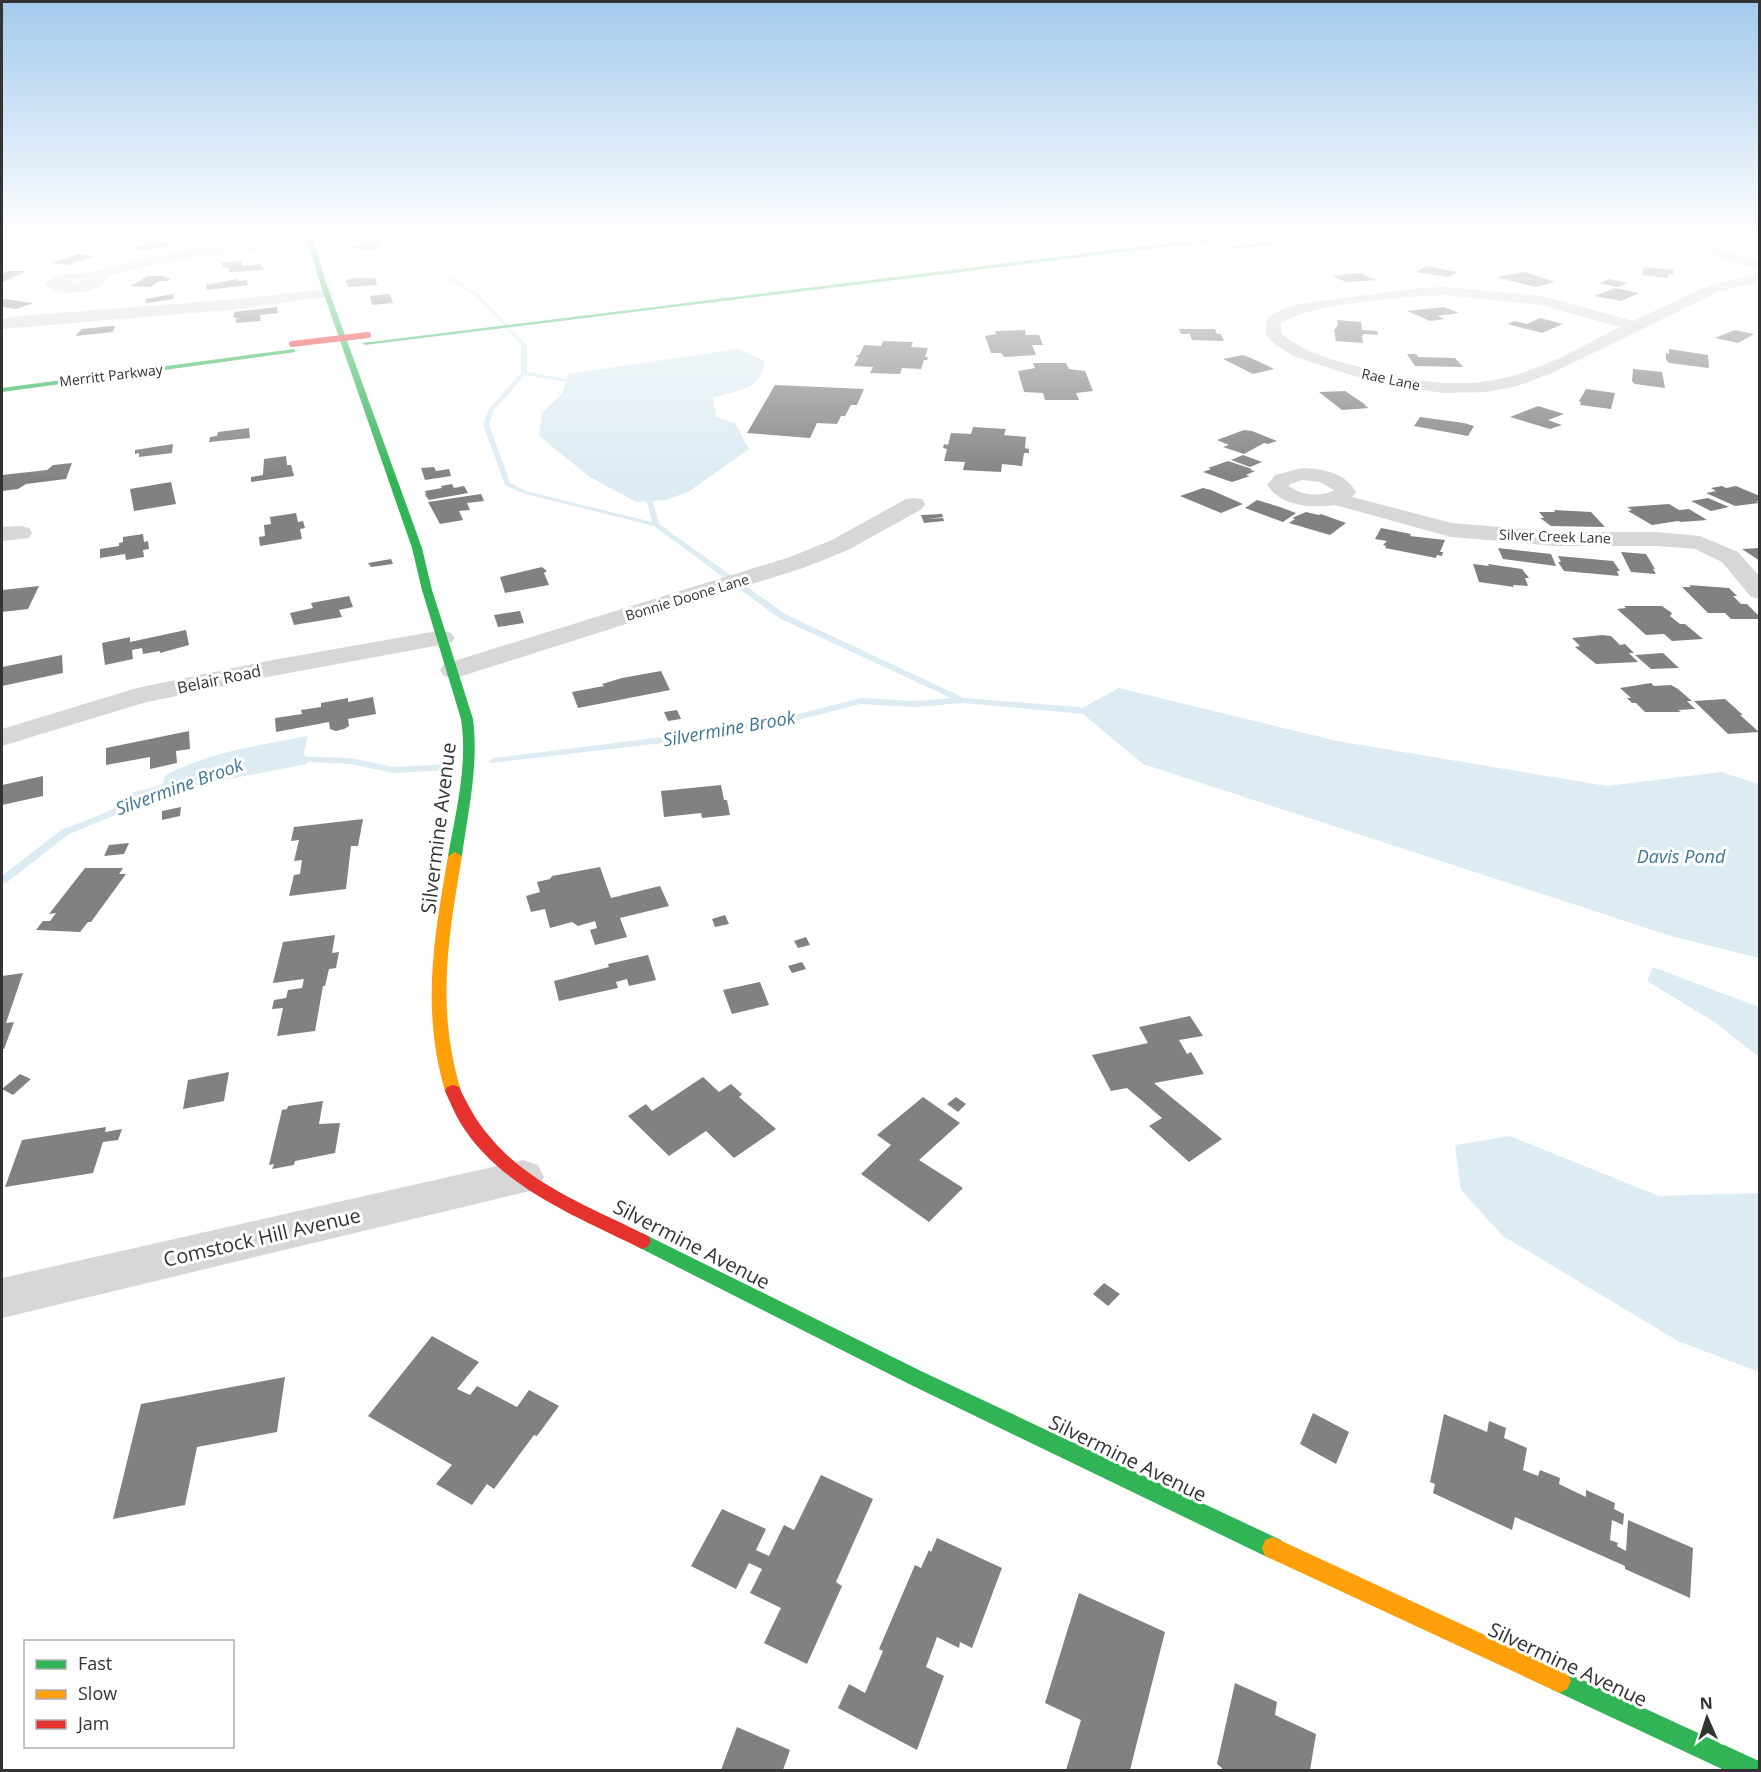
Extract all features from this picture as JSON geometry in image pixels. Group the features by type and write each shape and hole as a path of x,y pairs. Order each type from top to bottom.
{"main road":[{"name":"Silvermine Avenue","path":"335,317 417,548 427,590 463,700 471,739 469,773 443,941 439,987 441,1048 455,1098 471,1129 487,1148 523,1177 721,1283 1159,1496 1750,1770"},
{"name":"Merritt Parkway","path":"2,380 293,348 543,317"},
{"name":"Merritt Parkway","path":"2,390 293,348"}],"street":[{"path":"2,324 75,317"},
{"name":"Rae Lane","path":"1281,317 1274,321 1272,334 1291,348 1379,379 1456,389 1499,385 1533,375 1655,317"},
{"name":"Rae Lane","path":"1600,317 1635,326"},
{"name":"Silver Creek Lane","path":"1335,499 1451,530 1557,539 1657,539 1700,543 1730,557 1760,592"},
{"name":"Bonnie Doone Lane","path":"453,670 798,562 849,541 914,504"},
{"name":"Belair Road","path":"2,738 137,696 262,670 442,638"},
{"name":"Comstock Hill Avenue","path":"2,1298 523,1177"}],"water":[{"path":"738,349 765,361 758,379 746,388 713,398 716,417 735,423 749,449 688,492 666,500 636,502 590,477 539,436 542,413 563,393 568,374"},
{"name":"Davis Pond","path":"1119,688 1337,741 1607,786 1721,772 1759,784 1759,958 1671,936 1143,764 1078,710"},
{"path":"308,736 304,753 307,764 171,790 141,805 129,803 128,798 134,792 162,785 166,775 200,760 235,750"},
{"path":"1653,967 1759,1007 1759,1057 1716,1023 1647,981"},
{"path":"1510,1136 1659,1196 1759,1193 1759,1372 1678,1341 1503,1236 1461,1190 1455,1145"}],"building":[{"path":"260,317 261,321 236,323 236,319 241,318 234,318"},
{"path":"1420,317 1445,319 1430,321"},
{"path":"1540,318 1563,324 1542,333 1507,324 1515,321 1527,324"},
{"path":"1337,320 1361,322 1362,330 1377,331 1378,335 1364,334 1363,343 1336,341 1334,330 1338,325"},
{"path":"115,326 113,332 75,336 82,329"},
{"path":"1179,329 1215,329 1224,341 1192,340 1190,334 1181,334"},
{"path":"1025,330 1026,335 1039,335 1043,345 1032,345 1036,355 1004,357 1001,353 991,353 985,336 996,334 995,331"},
{"path":"1735,330 1754,334 1738,343 1715,338"},
{"path":"883,341 913,342 911,347 928,348 925,357 928,357 927,360 924,360 921,369 902,368 900,374 870,373 873,367 854,366 859,357 855,357 860,354 864,345 881,346"},
{"path":"1669,349 1708,355 1709,368 1669,363 1666,360 1666,353 1669,354"},
{"path":"1407,354 1416,354 1418,357 1455,358 1463,367 1415,366"},
{"path":"1243,355 1274,369 1253,374 1223,359"},
{"path":"1033,363 1066,363 1069,369 1085,371 1093,391 1076,393 1079,400 1045,400 1043,393 1024,392 1018,371 1035,368"},
{"path":"1633,369 1662,372 1665,388 1635,384 1632,381"},
{"path":"775,385 864,389 857,405 851,405 837,424 817,423 810,438 747,433"},
{"path":"1586,389 1615,393 1611,409 1580,405 1579,401"},
{"path":"1345,391 1369,408 1342,410 1319,392"},
{"path":"1538,406 1564,414 1548,420 1562,425 1550,429 1510,417"},
{"path":"1420,417 1474,426 1468,436 1414,426"},
{"path":"973,427 1006,429 1004,435 1026,437 1025,448 1029,449 1029,453 1024,453 1022,466 1002,464 1001,472 963,470 965,462 944,461 947,449 943,448 944,444 948,445 951,433 971,434"},
{"path":"249,428 250,438 209,442 210,437 217,436 218,432"},
{"path":"1244,430 1277,441 1264,443 1244,454 1223,447 1229,445 1217,440"},
{"path":"173,444 172,453 139,457 139,453 135,454 135,450"},
{"path":"1243,455 1262,462 1250,467 1231,460"},
{"path":"286,456 287,465 291,465 294,476 251,482 251,477 263,475 264,459"},
{"path":"1228,461 1255,471 1246,475 1250,476 1232,482 1203,472"},
{"path":"72,463 66,479 26,484 18,489 2,491 2,475 47,470 53,465"},
{"path":"434,467 436,471 449,469 451,476 425,480 421,468"},
{"path":"171,482 176,504 134,511 130,489"},
{"path":"452,484 454,488 464,486 468,493 429,500 425,495 425,491"},
{"path":"1722,486 1726,488 1736,486 1760,496 1760,501 1735,506 1706,493 1716,491 1711,488"},
{"path":"1203,488 1243,504 1221,513 1180,496"},
{"path":"481,494 484,501 467,503 470,510 459,511 463,520 440,524 428,502"},
{"path":"1708,498 1729,507 1711,511 1691,501"},
{"path":"1257,500 1296,513 1283,522 1245,508"},
{"path":"1669,504 1679,510 1689,509 1707,520 1652,525 1628,511 1632,510 1627,507"},
{"path":"1554,510 1591,512 1605,527 1551,526 1540,518 1544,518 1539,512 1555,512"},
{"path":"1306,512 1321,514 1346,523 1330,535 1289,523 1295,519 1292,518"},
{"path":"296,513 298,522 303,521 305,528 300,529 302,539 260,546 259,537 265,536 264,525 271,524 270,517"},
{"path":"942,514 943,517 928,519 943,518 944,521 924,523 921,515"},
{"path":"1381,528 1411,534 1410,536 1445,540 1440,552 1443,552 1442,556 1437,555 1436,558 1385,548 1386,546 1383,545 1387,541 1375,539"},
{"path":"143,534 144,542 148,541 149,549 143,550 144,557 126,560 125,554 100,558 100,549 119,546 119,543 123,542 123,537"},
{"path":"1498,548 1551,554 1556,566 1503,559"},
{"path":"1760,548 1760,561 1742,549"},
{"path":"1621,552 1646,554 1656,574 1631,572"},
{"path":"1558,556 1613,561 1620,571 1617,571 1619,576 1564,571 1558,562 1561,562"},
{"path":"391,559 393,564 371,567 368,563"},
{"path":"1473,564 1522,569 1529,578 1525,578 1528,586 1513,585 1514,587 1479,582"},
{"path":"542,567 547,571 544,573 549,585 505,593 500,577"},
{"path":"1689,585 1729,588 1741,604 1747,604 1760,619 1731,619 1725,613 1708,613 1682,587 1691,587"},
{"path":"39,586 28,609 2,612 2,590"},
{"path":"349,596 353,607 339,610 342,617 294,625 290,613 313,608 311,603"},
{"path":"1624,606 1662,606 1672,613 1670,616 1680,624 1685,624 1703,639 1672,641 1664,634 1646,635 1617,609 1626,608"},
{"path":"520,611 524,623 498,627 494,615"},
{"path":"186,630 189,645 160,653 160,651 143,654 142,648 132,650 133,659 105,665 102,643 130,637 130,642"},
{"path":"1611,636 1620,645 1625,644 1634,653 1629,653 1638,662 1596,664 1575,647 1580,646 1572,638"},
{"path":"1663,653 1679,668 1651,669 1635,655"},
{"path":"62,655 63,673 2,686 2,667"},
{"path":"661,671 670,690 578,708 572,692 604,686 602,684 622,678"},
{"path":"1651,683 1654,686 1671,685 1678,689 1692,701 1687,701 1695,709 1678,710 1681,712 1645,712 1636,703 1632,703 1627,698 1631,698 1620,688"},
{"path":"373,697 376,714 348,719 349,726 344,729 336,731 330,729 329,722 276,732 275,718 302,714 301,710 321,707 321,703 348,698 348,702"},
{"path":"1725,699 1759,732 1728,734 1694,701"},
{"path":"677,710 681,719 668,721 664,712"},
{"path":"189,731 190,749 176,751 177,763 150,769 150,757 106,765 106,748"},
{"path":"43,776 43,796 2,805 2,785"},
{"path":"721,785 730,815 702,818 701,813 664,817 661,791"},
{"path":"181,807 180,816 162,820 162,811"},
{"path":"363,819 358,846 351,846 346,889 289,896 294,875 300,874 302,860 294,861 299,840 291,841 294,827"},
{"path":"129,843 124,854 104,856 109,845"},
{"path":"600,867 611,898 660,886 669,906 620,918 627,937 595,945 590,930 597,928 595,921 578,926 572,922 550,928 545,909 531,912 526,896 540,892 537,882 550,879 552,876"},
{"path":"85,868 123,868 119,874 126,874 91,922 88,922 80,932 36,930 43,921 50,921 56,913 49,914"},
{"path":"725,915 729,924 715,927 712,919"},
{"path":"335,935 332,953 339,952 336,968 329,969 325,986 323,986 315,1031 277,1036 283,1008 272,1009 274,1000 286,998 288,990 302,988 304,979 273,983 283,942"},
{"path":"806,937 810,945 798,948 794,941"},
{"path":"648,955 656,980 629,986 627,979 616,982 618,988 559,1001 554,981 609,967 608,964"},
{"path":"802,962 806,969 792,973 788,966"},
{"path":"23,973 6,1023 14,1022 4,1049 2,1049 2,976"},
{"path":"760,982 769,1005 732,1014 723,990"},
{"path":"1190,1016 1203,1036 1179,1040 1187,1054 1191,1052 1204,1074 1154,1083 1222,1139 1189,1162 1149,1126 1162,1118 1127,1088 1111,1091 1092,1055 1148,1043 1139,1027"},
{"path":"229,1072 224,1101 183,1109 188,1080"},
{"path":"20,1074 31,1079 13,1095 2,1089"},
{"path":"703,1077 719,1092 731,1084 742,1094 739,1097 776,1129 734,1158 706,1131 669,1156 628,1116 646,1104 652,1111"},
{"path":"923,1097 960,1123 919,1160 963,1188 929,1222 861,1174 891,1145 877,1135"},
{"path":"956,1097 966,1104 958,1112 947,1104"},
{"path":"323,1101 319,1124 340,1123 335,1153 295,1161 294,1165 272,1169 274,1164 269,1165 282,1110 287,1109 288,1106"},
{"path":"106,1127 105,1132 122,1129 118,1140 103,1142 93,1173 5,1187 22,1140"},
{"path":"1104,1283 1120,1294 1108,1306 1093,1294"},
{"path":"432,1336 479,1362 457,1389 470,1395 477,1386 517,1407 529,1390 559,1406 537,1436 534,1435 494,1489 487,1484 472,1505 436,1484 452,1465 368,1416"},
{"path":"285,1377 277,1432 197,1447 185,1505 113,1519 141,1404"},
{"path":"1313,1413 1349,1432 1336,1464 1300,1444"},
{"path":"1444,1414 1487,1432 1489,1421 1506,1428 1504,1438 1527,1448 1523,1470 1538,1476 1540,1470 1560,1478 1559,1484 1586,1497 1586,1490 1615,1503 1614,1509 1624,1514 1623,1525 1612,1520 1610,1540 1618,1543 1617,1546 1626,1551 1628,1520 1693,1548 1690,1598 1515,1517 1512,1530 1433,1493 1435,1484 1430,1482"},
{"path":"821,1475 873,1499 836,1582 842,1586 807,1664 764,1643 781,1608 750,1593 762,1569 749,1563 736,1589 691,1566 722,1509 766,1529 756,1550 769,1556 784,1525 794,1530"},
{"path":"937,1538 1002,1568 972,1648 960,1642 959,1648 937,1637 926,1667 944,1676 917,1750 838,1708 849,1684 865,1693 883,1651 879,1649 915,1565 921,1568"},
{"path":"1079,1593 1165,1632 1130,1770 1066,1770 1081,1720 1045,1703"},
{"path":"1235,1683 1277,1702 1275,1715 1316,1734 1310,1770 1222,1770 1217,1764"},
{"path":"737,1727 790,1750 783,1770 721,1770"}],"waterway":[{"path":"497,317 524,345 524,373"},
{"path":"524,373 580,382"},
{"path":"524,373 491,410 486,424 507,484 524,492 656,525"},
{"path":"646,487 656,525"},
{"path":"656,525 782,616 962,700"},
{"name":"Silvermine Brook","path":"494,761 671,739 790,719 861,701 916,704 962,700"},
{"path":"962,700 1092,713"},
{"name":"Silvermine Brook","path":"291,759 350,761 394,770 450,767"},
{"name":"Silvermine Brook","path":"2,881 65,832 108,815 141,797"}],"traffic: fast":[{"path":"335,317 417,548 427,590 467,719 468,774 455,856"},
{"path":"365,343 581,317"},
{"path":"2,390 294,351"},
{"path":"642,1241 916,1378 1273,1548"},
{"path":"1559,1681 1750,1770"}],"traffic: slow":[{"path":"453,1091 445,1062 438,1004 441,945 455,856"},
{"path":"1273,1548 1559,1681"}],"traffic: jam":[{"path":"292,344 368,335"},
{"path":"453,1091 467,1119 485,1144 507,1165 558,1199 642,1241"}]}
